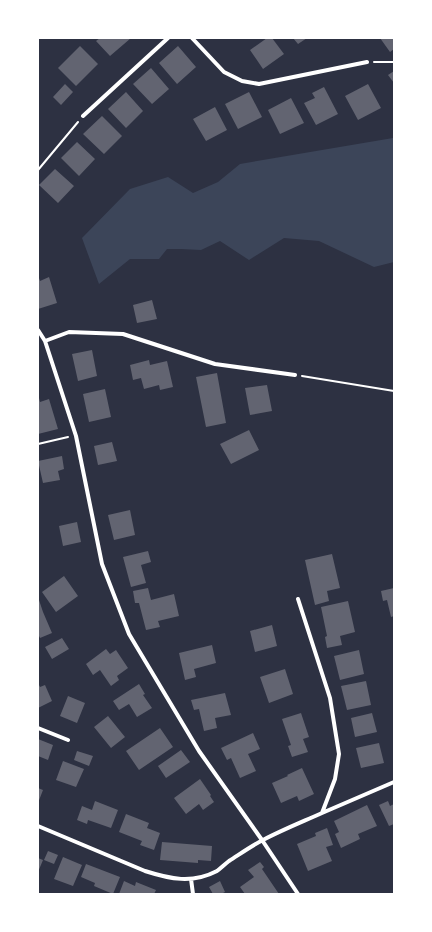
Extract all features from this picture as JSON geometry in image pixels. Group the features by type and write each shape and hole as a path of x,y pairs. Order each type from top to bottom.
{"street":[{"path":"83,116 168,38"},
{"path":"192,38 224,72 242,81 259,84 367,62"},
{"path":"38,330 45,341 76,436 102,564 129,634 199,751 298,894"},
{"path":"45,341 69,332 123,334 215,364 295,375"},
{"path":"298,599 330,698 339,754 335,779 322,813"},
{"path":"38,728 68,740"},
{"path":"38,826 145,871 176,879 191,879 204,876 218,870 262,840 394,782"},
{"path":"191,879 193,894"}],"path":[{"path":"367,62 394,62"},
{"path":"38,170 83,116"},
{"path":"295,375 394,391"},
{"path":"38,444 76,436"}],"shaded area":[{"path":"393,138 394,262 374,267 319,241 284,238 249,260 220,241 201,250 167,249 159,259 130,259 99,284 82,238 130,189 168,177 193,193 218,182 240,164"}],"building":[{"path":"100,38 131,38 110,56 96,41"},
{"path":"267,38 272,38 284,54 263,69 250,50"},
{"path":"293,38 307,38 298,44"},
{"path":"380,38 394,38 394,49 390,52"},
{"path":"80,46 98,64 76,86 58,68"},
{"path":"178,46 196,67 177,84 159,63"},
{"path":"151,68 169,89 152,104 133,84"},
{"path":"394,71 394,83 388,75"},
{"path":"65,84 73,92 61,105 53,97"},
{"path":"368,84 381,108 358,120 345,96"},
{"path":"324,87 338,114 316,125 304,103 315,98 312,93"},
{"path":"126,92 143,111 126,128 108,109"},
{"path":"249,92 262,117 238,129 225,104"},
{"path":"291,98 304,123 280,134 268,110"},
{"path":"215,107 227,130 206,141 193,119"},
{"path":"102,116 122,136 104,154 83,134"},
{"path":"77,142 95,159 79,176 61,158"},
{"path":"55,169 74,186 58,203 39,185"},
{"path":"38,275 40,281 49,277 57,303 38,309"},
{"path":"152,300 157,319 137,323 133,305"},
{"path":"92,350 97,376 78,381 72,354"},
{"path":"149,360 150,365 167,361 173,387 160,390 159,385 144,389 141,378 133,380 130,365"},
{"path":"217,373 226,423 206,427 196,377"},
{"path":"267,385 272,411 250,415 245,388"},
{"path":"105,389 111,417 89,422 83,394"},
{"path":"38,398 40,402 49,399 58,429 38,434"},
{"path":"249,430 259,450 231,464 220,444"},
{"path":"112,442 117,461 98,465 94,446"},
{"path":"62,456 64,469 58,471 60,480 43,483 38,461"},
{"path":"130,510 135,535 114,540 108,515"},
{"path":"77,522 81,542 63,546 59,526"},
{"path":"148,551 151,562 141,565 146,583 131,587 123,557"},
{"path":"332,554 340,588 327,591 329,601 315,605 305,560"},
{"path":"64,576 78,596 56,612 42,592"},
{"path":"148,588 151,600 174,594 179,616 158,621 160,627 146,630 139,603 135,603 133,591"},
{"path":"394,588 394,616 391,617 387,600 383,601 381,591"},
{"path":"38,600 52,633 40,638 38,634"},
{"path":"348,601 355,632 340,636 342,645 327,648 325,637 327,636 321,607"},
{"path":"272,625 277,646 255,652 250,631"},
{"path":"62,638 69,649 52,659 45,647"},
{"path":"212,645 216,663 194,669 196,677 185,680 179,653"},
{"path":"106,649 110,654 116,650 128,668 117,676 119,680 111,686 100,670 93,675 86,664"},
{"path":"359,650 364,674 340,680 334,656"},
{"path":"285,669 293,694 269,703 260,677"},
{"path":"366,681 371,705 347,710 341,686"},
{"path":"38,683 40,687 45,685 52,701 38,708"},
{"path":"139,684 145,694 143,695 152,708 137,717 129,704 119,710 113,701"},
{"path":"225,693 231,715 215,718 217,728 204,731 199,709 194,710 191,700"},
{"path":"68,696 85,703 77,723 60,716"},
{"path":"301,713 309,737 303,739 308,752 292,757 288,746 291,745 282,719"},
{"path":"372,713 377,732 355,737 351,718"},
{"path":"108,716 125,737 111,748 94,727"},
{"path":"160,728 173,747 139,770 126,751"},
{"path":"253,733 260,749 248,754 256,771 240,778 231,758 227,760 221,748"},
{"path":"38,739 53,745 48,760 38,756"},
{"path":"379,743 384,763 361,768 356,748"},
{"path":"181,750 190,762 166,778 158,766"},
{"path":"77,751 93,756 89,766 74,760"},
{"path":"63,761 84,769 76,787 56,780"},
{"path":"302,768 314,794 299,801 297,796 281,803 272,783"},
{"path":"200,779 214,802 203,810 199,804 186,814 174,798"},
{"path":"38,788 43,790 38,803"},
{"path":"95,801 118,810 111,828 88,820 87,824 77,820 82,806 92,810"},
{"path":"388,801 390,806 394,804 394,824 389,826 379,805"},
{"path":"367,805 377,826 358,834 360,839 341,848 335,834 339,832 334,821"},
{"path":"126,814 149,823 147,828 160,833 154,850 140,845 142,841 119,832"},
{"path":"327,828 333,845 326,847 332,861 308,871 297,844 316,836 315,833"},
{"path":"162,842 212,846 211,861 198,860 198,863 160,860"},
{"path":"48,851 58,855 54,864 44,860"},
{"path":"63,857 82,865 73,886 54,879"},
{"path":"38,858 43,860 38,872"},
{"path":"260,862 264,867 262,869 279,894 245,894 240,887 254,877 248,870"},
{"path":"86,864 120,877 113,894 94,886 95,883 81,877"},
{"path":"124,881 135,886 136,882 156,890 154,894 119,894"},
{"path":"220,881 225,892 221,894 213,894 209,887"}]}
